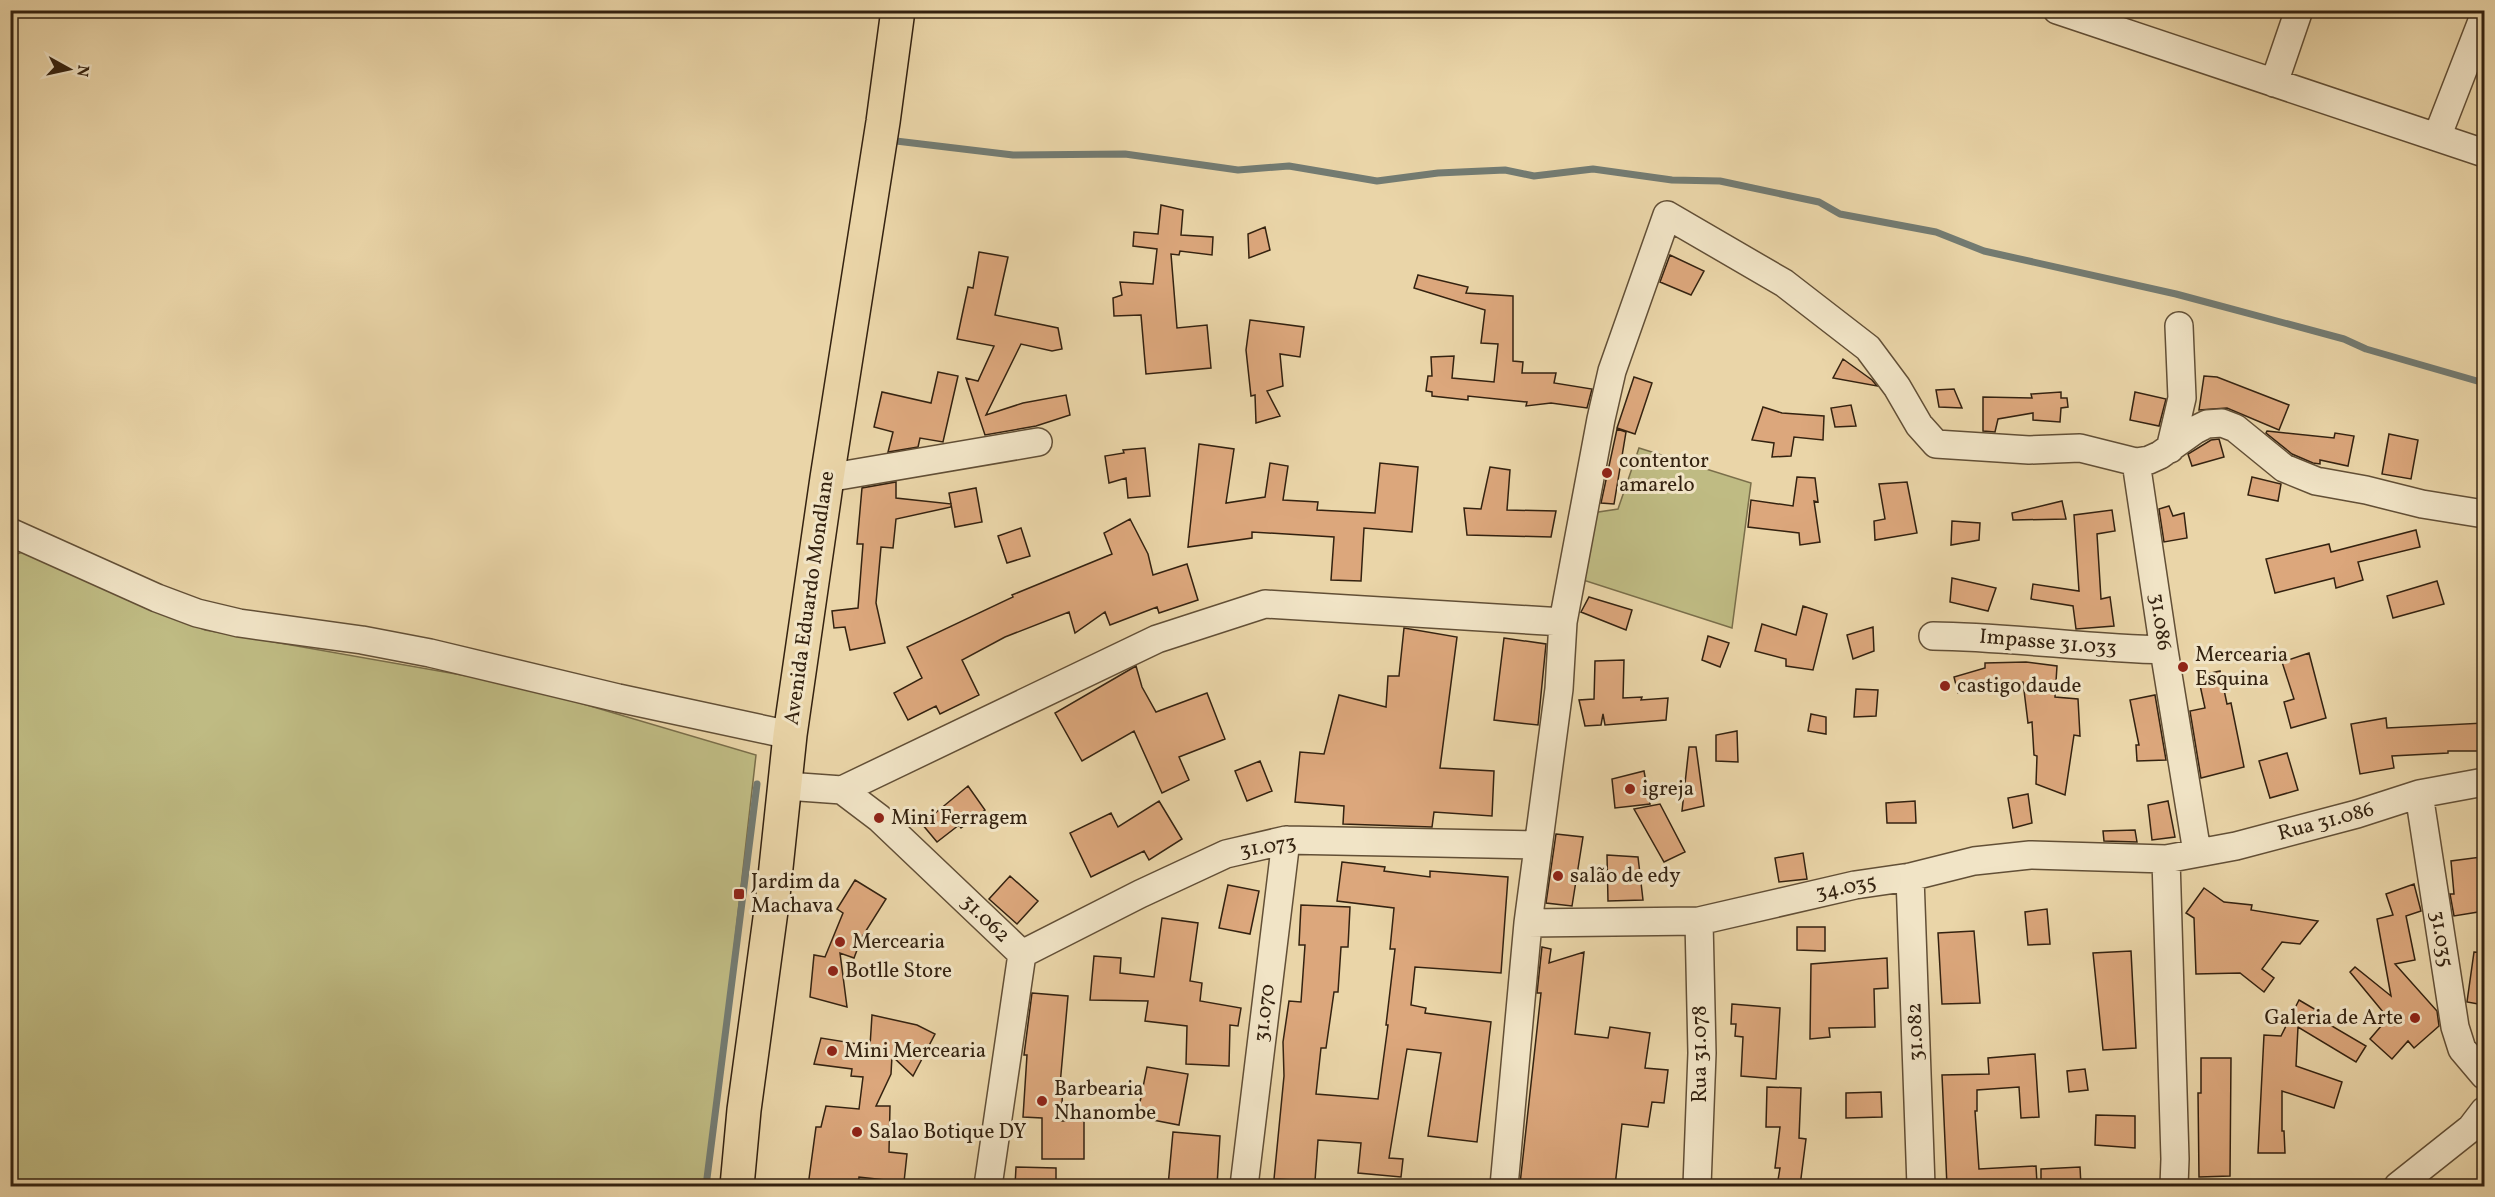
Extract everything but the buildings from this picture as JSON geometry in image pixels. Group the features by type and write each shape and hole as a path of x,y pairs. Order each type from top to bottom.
{"main road":[{"name":"Avenida Eduardo Mondlane","path":"737,1186 744,1110 786,786 790,735 827,478 871,206 898,10"}],"street":[{"path":"2057,10 2484,153"},
{"path":"2274,82 2299,10"},
{"path":"2437,137 2484,16"},
{"path":"1504,1186 1527,923 1559,688 1563,622 1600,419 1612,371 1666,215 1784,283 1868,348 1897,387 1919,425 1936,444 2029,450 2080,448 2136,462 2150,460 2170,449 2184,435 2207,424 2222,423 2235,428 2284,468 2316,481 2366,490 2422,504 2484,514"},
{"path":"2170,449 2182,398 2179,326"},
{"path":"827,478 1038,442"},
{"name":"31.086","path":"2136,462 2197,852"},
{"path":"10,532 157,598 197,613 238,622 362,640 430,653 618,698 790,735"},
{"path":"786,786 842,790 1157,639 1265,603 1563,622"},
{"name":"Impasse 31.033","path":"1933,636 1972,636 2119,649 2164,650"},
{"name":"Rua 31.086","path":"2166,859 2236,846 2357,814 2419,794 2484,782"},
{"name":"31.062","path":"842,790 879,818 1022,954 988,1186"},
{"name":"31.035","path":"2419,794 2455,1027 2462,1048 2484,1075"},
{"name":"31.073","path":"1022,954 1140,894 1226,854 1286,840 1537,845"},
{"name":"31.070","path":"1244,1186 1286,840"},
{"name":"34.035","path":"1527,923 1699,921 1855,885 1910,877 1974,861 2030,855 2166,859"},
{"path":"2166,859 2174,1186"},
{"name":"31.082","path":"1910,877 1921,1186"},
{"name":"Rua 31.078","path":"1697,1186 1702,1053 1699,921"},
{"path":"2398,1186 2471,1128 2484,1111"}],"shaded area":[{"path":"1639,448 1751,483 1732,628 1580,579 1592,513 1618,509"},
{"path":"27,550 205,630 519,685 756,755 707,1186 11,1186 10,557"}],"waterway":[{"path":"896,141 1013,155 1125,154 1238,170 1289,166 1377,181 1438,173 1505,170 1534,176 1593,169 1672,180 1720,181 1819,202 1840,214 1936,232 1984,251 2176,294 2344,339 2366,349 2484,383"},
{"path":"706,1186 757,784"}],"place":[{"name":"contentor amarelo","path":"1607,473"},
{"name":"Mercearia Esquina","path":"2183,667"},
{"name":"castigo daude","path":"1945,686"},
{"name":"igreja","path":"1630,789"},
{"name":"Mini Ferragem","path":"879,818"},
{"name":"salão de edy","path":"1558,876"},
{"name":"Jardim da Machava","path":"739,894"},
{"name":"Mercearia","path":"840,942"},
{"name":"Botlle Store","path":"833,971"},
{"name":"Galeria de Arte","path":"2415,1018"},
{"name":"Mini Mercearia","path":"832,1051"},
{"name":"Barbearia Nhanombe","path":"1042,1101"},
{"name":"Salao Botique DY","path":"857,1132"}]}
